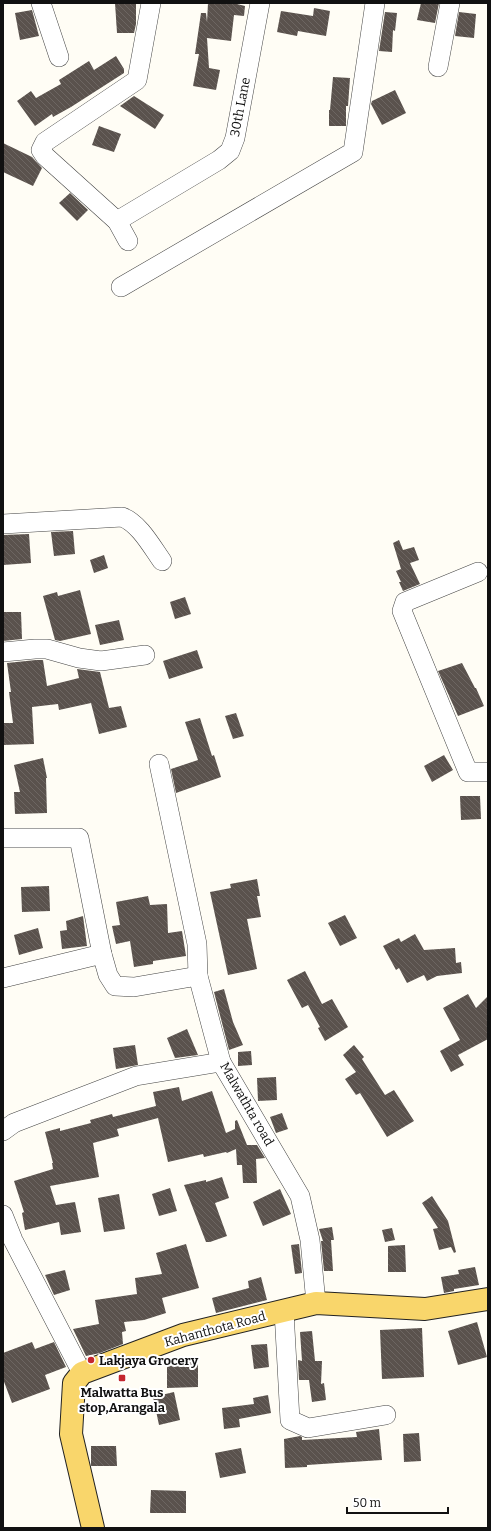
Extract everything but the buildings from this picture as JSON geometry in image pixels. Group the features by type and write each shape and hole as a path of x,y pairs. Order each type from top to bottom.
{"main road":[{"name":"Kahanthota Road","path":"82,1373 183,1335 316,1303 425,1309 488,1298"},
{"path":"82,1373 74,1382 71,1434 93,1528"}],"street":[{"path":"41,3 59,57"},
{"path":"128,241 117,221 45,156 41,150 45,142 137,80 152,3"},
{"name":"30th Lane","path":"117,221 219,160 230,151 235,138 260,3"},
{"path":"121,287 353,152 375,3"},
{"path":"438,68 450,3"},
{"path":"3,524 122,517 129,520 136,526 162,561"},
{"path":"478,572 405,602 402,611 468,772 488,772"},
{"path":"3,652 47,649 78,658 101,661 145,655"},
{"name":"Malwathta road","path":"159,764 197,944 198,976 221,1062 300,1196 310,1240 316,1303"},
{"path":"3,838 78,838 102,954 108,975 115,986 134,987 198,976"},
{"path":"3,978 102,954"},
{"path":"3,1131 14,1123 136,1076 221,1062"},
{"path":"3,1215 14,1240 82,1373"},
{"path":"284,1311 290,1420 308,1428 386,1415"}],"place":[{"name":"Lakjaya Grocery","path":"91,1360"},
{"name":"Malwatta Bus stop,Arangala","path":"122,1378"}]}
